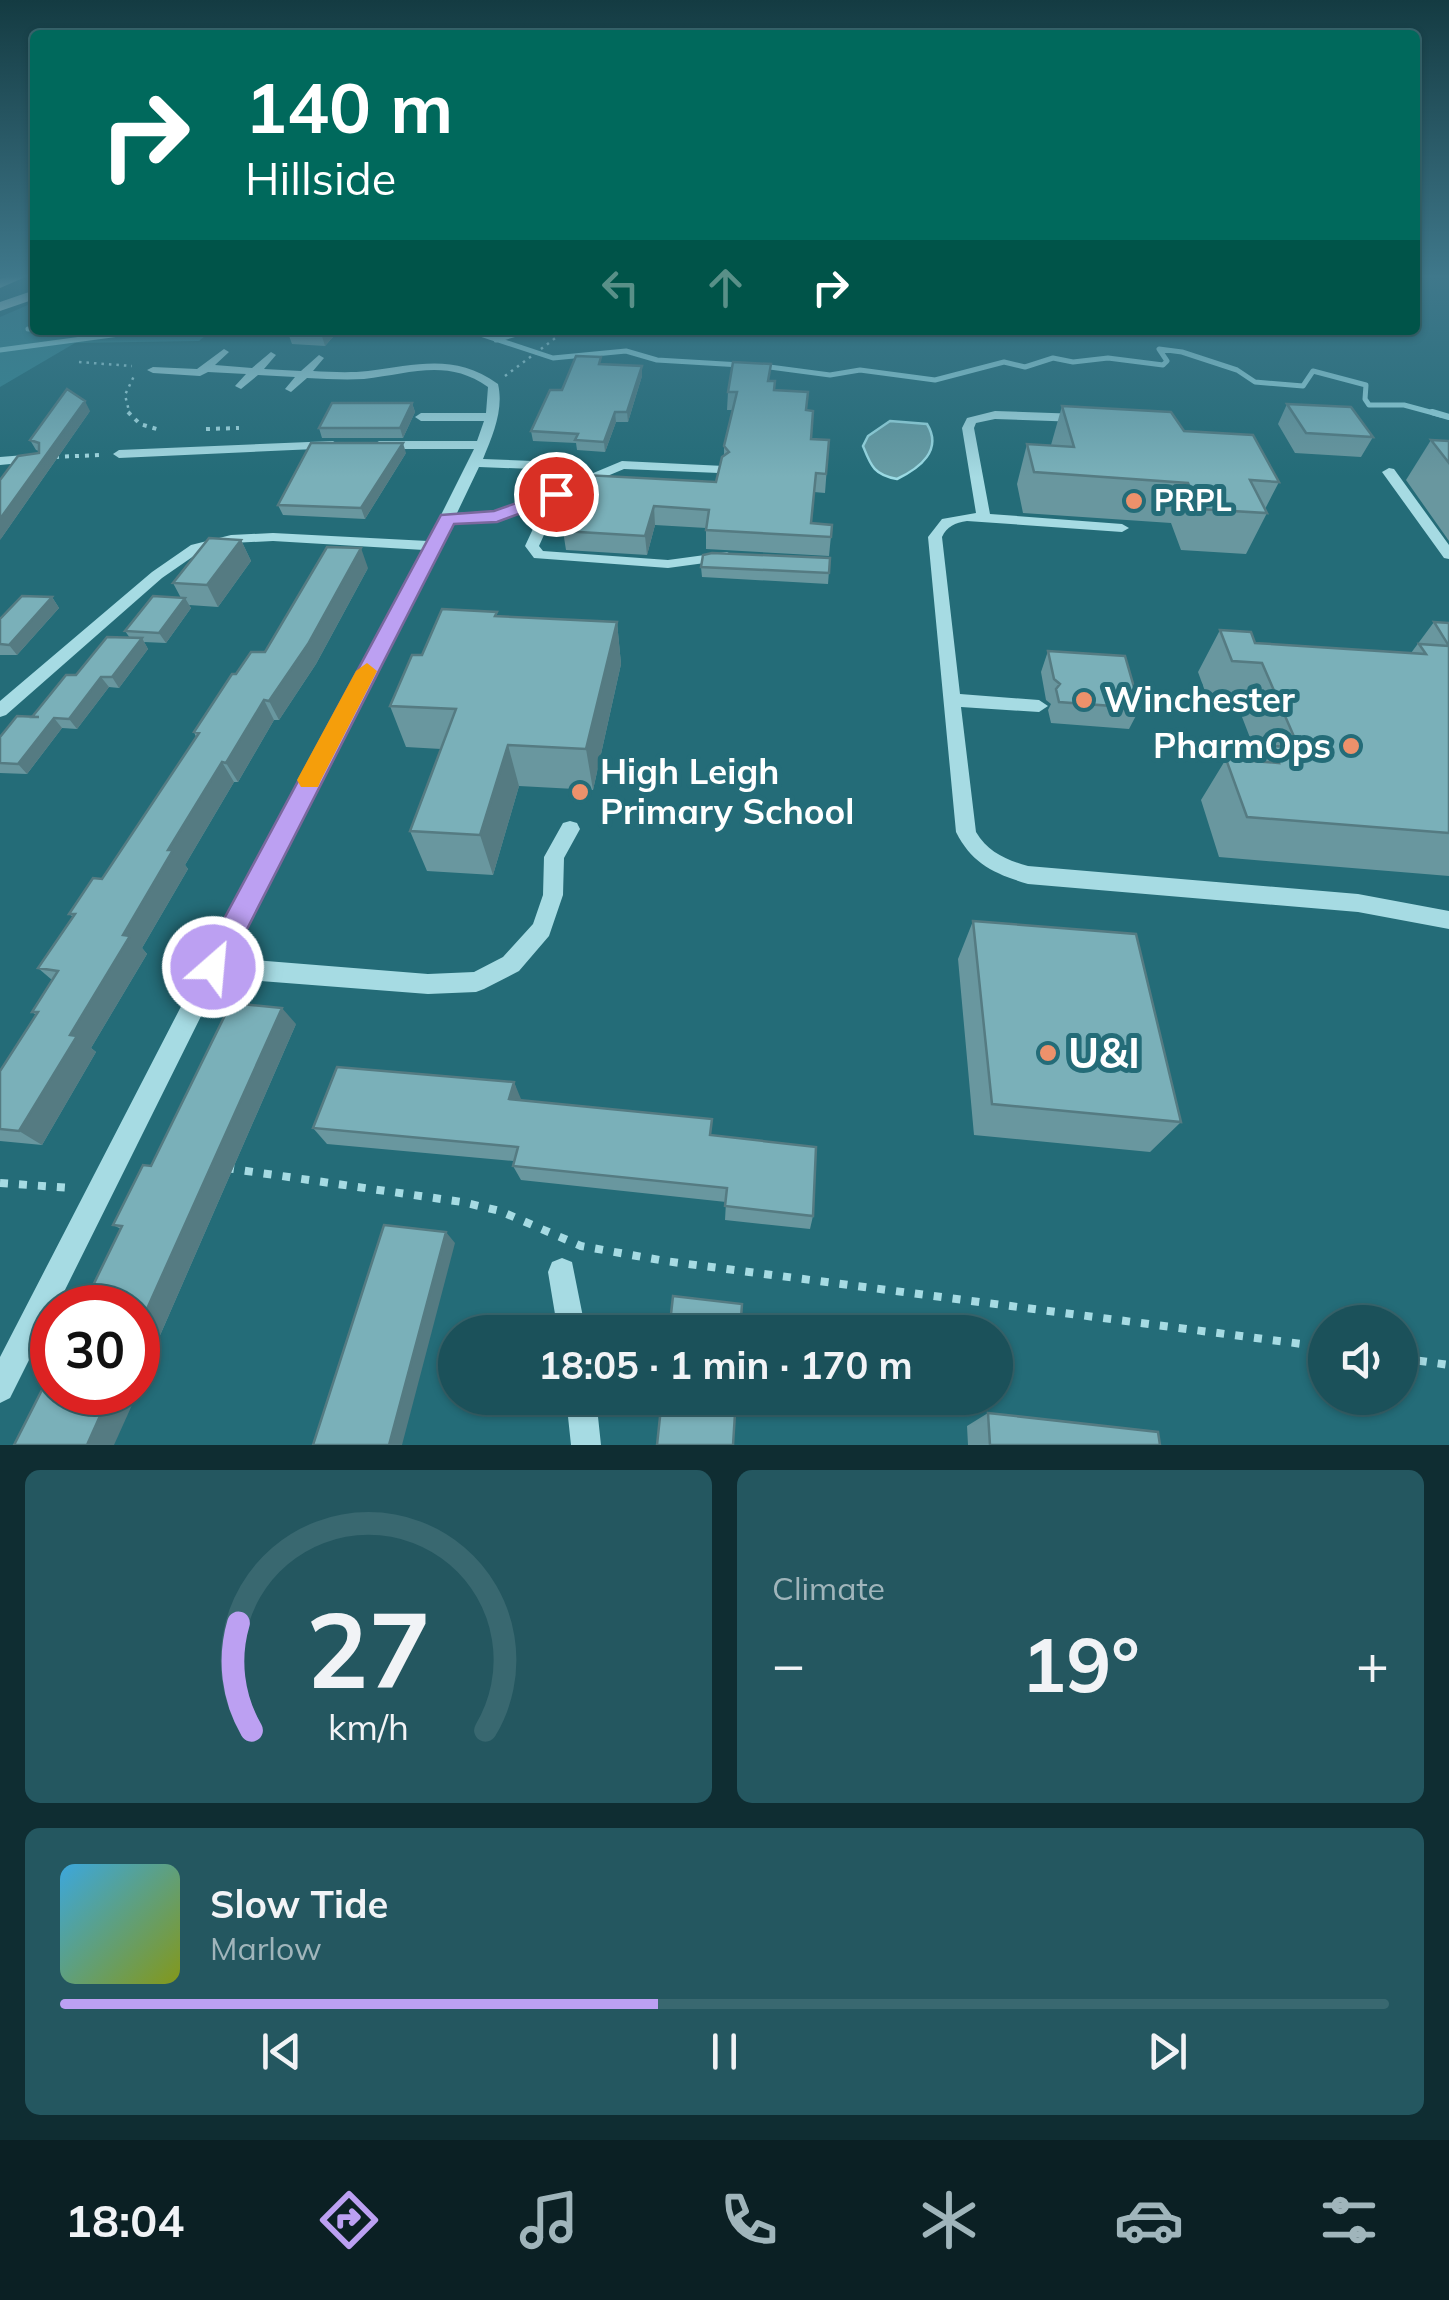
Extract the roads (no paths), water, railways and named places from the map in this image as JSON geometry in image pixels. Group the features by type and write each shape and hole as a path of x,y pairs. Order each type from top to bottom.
{"street":[{"path":"149,368 200,373 224,352"},
{"path":"241,386 271,355"},
{"path":"291,389 319,358"},
{"path":"0,1388 213,967 448,518 482,444 497,393 494,386 468,370 426,366 362,376 206,368"},
{"path":"984,519 968,428 971,422 1004,414 1097,419"},
{"path":"420,418 492,417"},
{"path":"119,454 344,444"},
{"path":"364,444 482,444"},
{"path":"3,463 37,458"},
{"path":"474,463 556,466"},
{"path":"448,518 497,517 622,465 719,468"},
{"path":"1389,472 1449,555"},
{"path":"556,494 532,546 539,555 668,564 712,556 738,557"},
{"path":"1122,528 984,519 945,522 935,537 966,832 972,848 998,865 1028,875 1358,903 1449,920"},
{"path":"0,710 157,574 196,548 232,539 263,537 434,546"},
{"path":"953,700 1039,706"},
{"path":"213,967 428,984 476,982 511,964 542,929 554,895 554,858 570,829"},
{"path":"562,1272 569,1315"},
{"path":"583,1415 586,1445"}],"waterway":[{"path":"0,350 56,342"},
{"path":"506,342 553,358 626,351 657,360 741,365"},
{"path":"762,366 830,375 860,370 935,380 1004,362 1025,367 1053,358 1073,362 1108,358 1163,365 1167,361 1159,349 1182,352 1237,370 1255,382 1303,386 1313,371 1366,385 1365,399 1369,405 1404,405 1441,415"},
{"path":"1432,412 1449,417"}],"place":[{"name":"PRPL","path":"1134,501"},
{"name":"Winchester","path":"1084,700"},
{"name":"PharmOps","path":"1351,746"},
{"name":"High Leigh Primary School","path":"580,792"},
{"name":"U&I","path":"1048,1053"}]}
